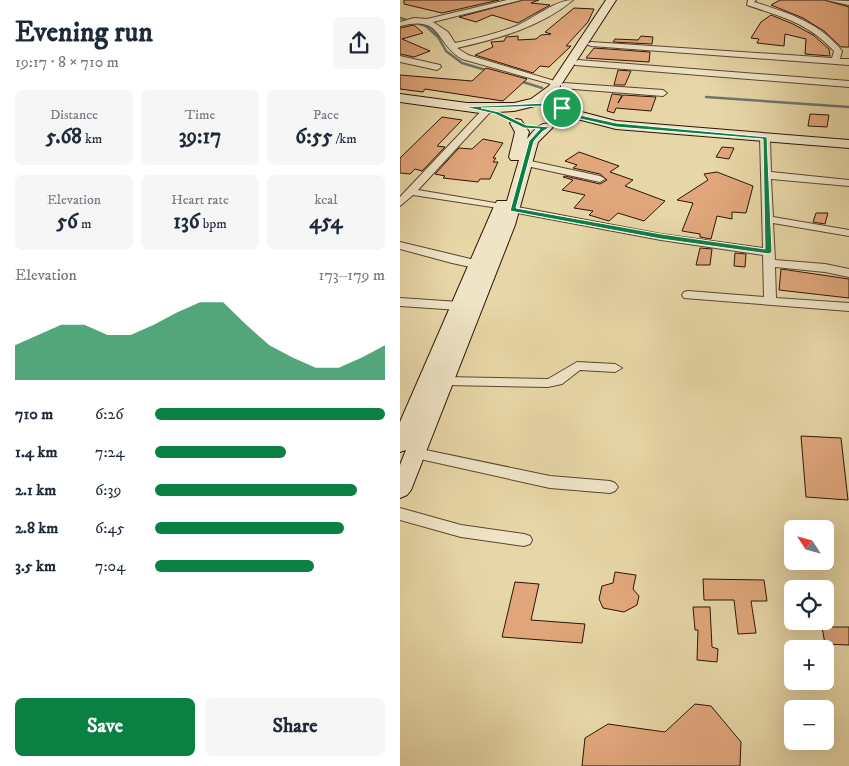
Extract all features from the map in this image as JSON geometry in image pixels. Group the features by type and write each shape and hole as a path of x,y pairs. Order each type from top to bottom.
{"main road":[{"path":"400,490 445,381 506,208 526,162 532,141 540,131 558,116 560,85 610,0"},
{"path":"400,445 475,264 506,208 522,138 522,132 515,121 514,113 530,106 560,85 591,44 617,0"},
{"path":"400,98 486,110 526,127 558,116 616,125 849,144"},
{"path":"468,107 546,104 558,116"}],"street":[{"path":"407,22 427,21 517,0"},
{"path":"454,46 488,39 537,19 569,0"},
{"path":"752,0 750,3 788,15 818,31 838,51 835,61"},
{"path":"830,0 849,3"},
{"path":"427,21 445,34 454,46 455,51 478,63 560,85 663,93"},
{"path":"591,44 849,62"},
{"path":"400,60 437,67"},
{"path":"578,63 849,84"},
{"path":"400,203 486,110"},
{"path":"765,138 770,301"},
{"path":"526,162 600,179"},
{"path":"766,175 849,183"},
{"path":"410,192 661,236 849,273"},
{"path":"768,219 849,233"},
{"path":"400,245 456,261 475,264"},
{"path":"688,295 849,307"},
{"path":"400,302 459,306"},
{"path":"445,381 548,384 557,381 577,366 615,368"},
{"path":"416,453 550,482 610,487"},
{"path":"400,514 452,530 494,539 524,540"}],"building":[{"path":"404,0 499,0 442,13 404,4"},
{"path":"523,0 539,0 531,3 550,5 518,23 492,15 476,22 459,17"},
{"path":"780,0 824,0 849,7 849,47 841,47 824,31 803,18 771,5"},
{"path":"574,8 594,9 588,22 566,46 571,46 549,67 540,66 533,73 475,55 493,47 491,42 504,41 506,37 518,36 518,40 536,39 541,35 551,34 545,32"},
{"path":"771,15 813,35 829,49 830,56 805,54 806,39 785,34 784,46 757,43 759,39 751,38 761,22"},
{"path":"414,25 423,33 402,39 430,51 414,57 400,54 400,28"},
{"path":"641,36 653,37 652,44 613,42 615,39 638,40"},
{"path":"594,48 650,52 649,62 586,58"},
{"path":"486,68 527,79 503,101 425,89 423,92 400,89 400,75 472,81"},
{"path":"618,70 631,71 625,85 614,85"},
{"path":"612,94 622,95 618,103 623,95 656,97 651,111 616,108 614,113 607,111"},
{"path":"810,114 829,115 827,127 808,126"},
{"path":"442,117 462,120 437,146 445,147 422,171 415,169 410,174 400,173 400,158"},
{"path":"483,139 503,143 493,158 496,158 493,162 498,162 490,179 480,179 478,182 443,178 445,176 435,174 459,148 472,149"},
{"path":"722,147 734,148 729,159 716,157"},
{"path":"579,152 619,166 610,172 633,180 625,186 665,201 644,221 618,213 609,221 589,215 593,211 574,208 585,195 562,190 573,180 563,177 600,184 607,180 600,174 573,168 577,165 565,161"},
{"path":"717,172 753,186 746,213 732,212 732,219 717,216 711,239 700,237 700,234 682,231 693,203 677,200 708,180 704,174"},
{"path":"816,213 828,213 825,224 813,222"},
{"path":"700,248 712,249 710,265 696,265"},
{"path":"735,253 746,254 745,267 734,266"},
{"path":"781,269 849,279 849,298 779,290"},
{"path":"801,436 841,438 848,500 806,497"},
{"path":"615,572 636,575 633,589 639,596 637,605 624,612 603,608 599,599 602,586 613,583"},
{"path":"703,579 764,580 767,601 751,601 756,633 738,634 734,600 704,600"},
{"path":"515,582 539,584 531,620 585,624 582,643 502,637"},
{"path":"693,607 710,607 712,647 718,649 717,662 697,660 698,630 695,630"},
{"path":"834,627 849,627 849,645 834,644 834,640 824,640 823,630 834,630"},
{"path":"695,704 711,706 741,742 740,766 582,766 585,738 608,724 665,732"}],"waterway":[{"path":"400,18 426,26 438,37 446,51 462,63 489,71"},
{"path":"520,81 542,88"},
{"path":"706,97 849,107"}],"route":[{"path":"546,104 562,108 574,116 616,125 765,138 769,252 708,244 512,210 529,148 535,135 547,127 526,127 518,124 513,119 497,113 468,107 517,107 546,104"}]}
